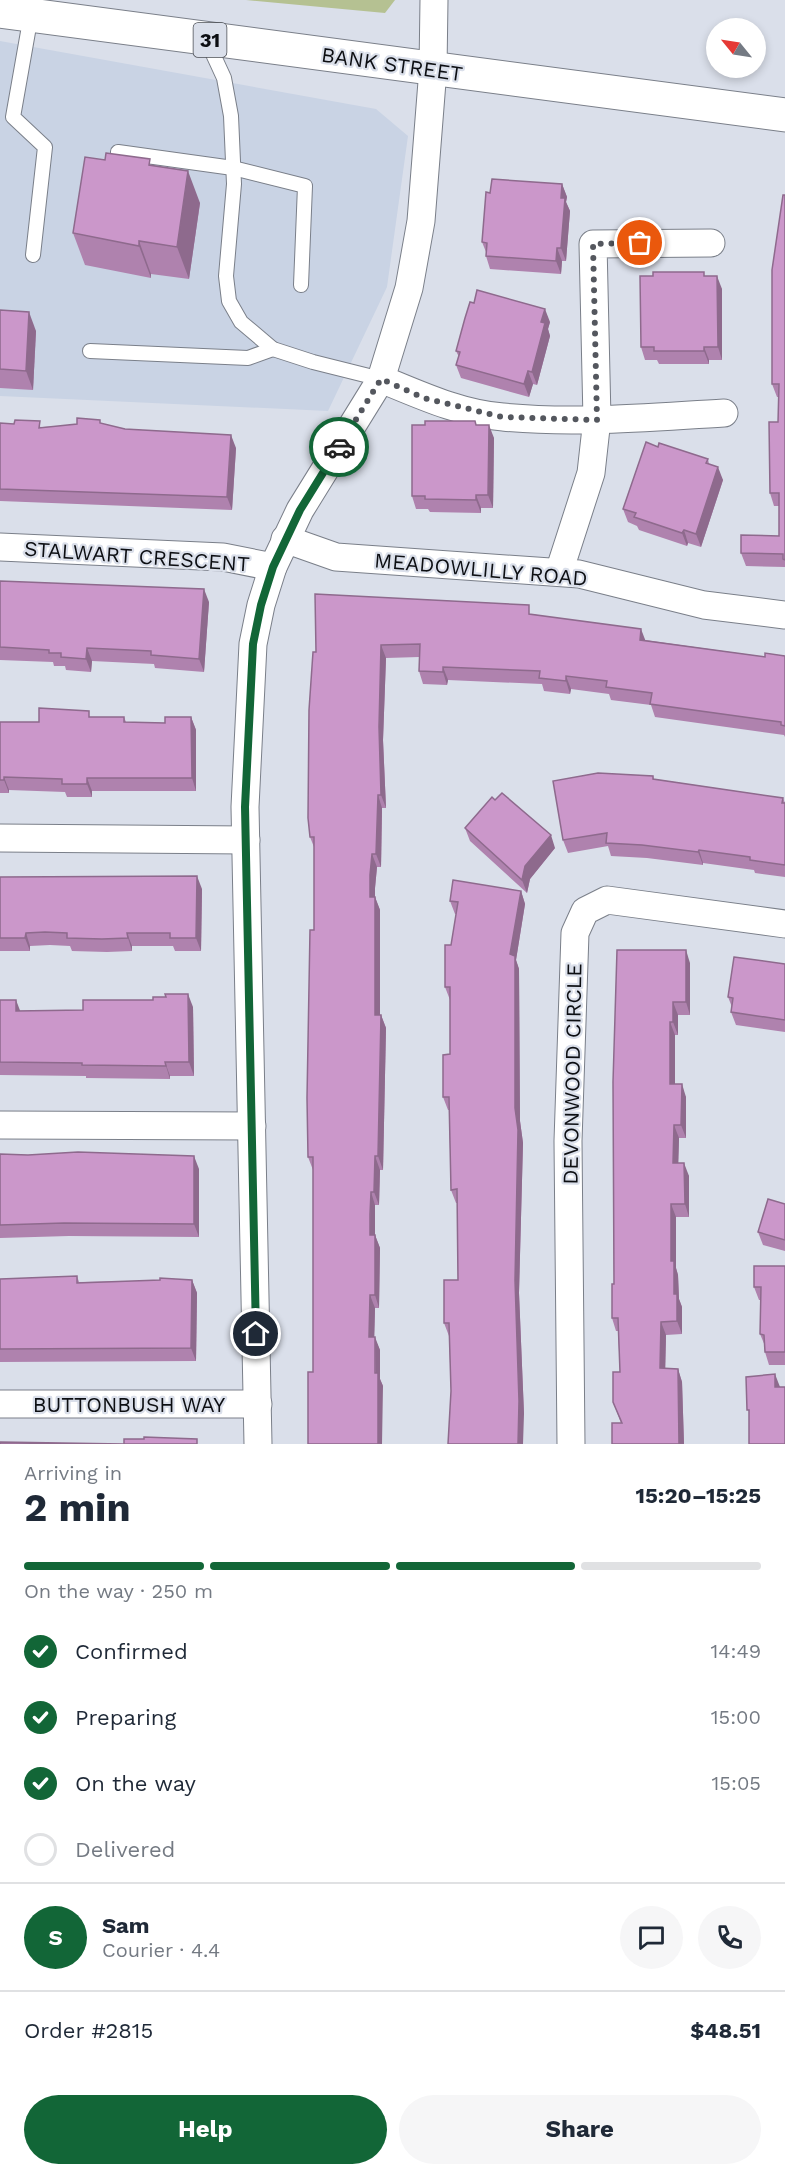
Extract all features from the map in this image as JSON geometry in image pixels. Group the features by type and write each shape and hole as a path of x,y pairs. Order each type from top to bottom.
{"main road":[{"name":"BANK STREET","path":"21,9 206,39 785,115"}],"street":[{"path":"258,1444 246,840 253,644 261,605 285,539 381,379 409,288 421,221 433,69 434,0"},
{"path":"559,572 591,472 597,420 593,244 711,243"},
{"path":"381,379 424,398 502,417 597,420 724,413"},
{"name":"MEADOWLILLY ROAD","path":"285,539 336,557 579,574 704,605 785,615"},
{"name":"STALWART CRESCENT","path":"0,547 224,557 273,567"},
{"path":"0,838 246,840"},
{"name":"DEVONWOOD CIRCLE","path":"571,1444 568,1142 575,933 585,911 607,900 785,924"},
{"path":"0,1125 252,1126"},
{"name":"BUTTONBUSH WAY","path":"0,1404 258,1404"}],"lane":[{"path":"21,9 7,116 45,147 33,255"},
{"path":"206,39 224,78 228,96 233,168 226,276 229,301 241,322 273,349 313,362 381,379"},
{"path":"118,152 233,168 305,186 301,285"},
{"path":"90,351 248,358 273,349"}],"shaded area":[{"path":"0,41 376,109 408,136 387,287 328,411 0,396"}],"green space":[{"path":"246,0 395,0 385,13"}],"building":[{"path":"106,153 150,159 149,165 188,171 177,247 139,241 139,246 73,233 85,157 105,160"},
{"path":"492,179 562,184 561,198 565,198 561,248 557,248 556,261 486,256 487,243 482,242 486,192 490,193"},
{"path":"783,195 785,195 785,560 783,554 741,553 741,535 779,536 779,493 770,493 769,422 778,422 779,384 772,384 772,270"},
{"path":"653,272 704,272 704,276 717,276 718,347 704,347 704,351 654,351 654,347 641,347 640,276 653,276"},
{"path":"477,290 545,309 541,322 545,323 532,372 528,371 524,384 456,365 460,352 456,351 465,318 470,302 474,303"},
{"path":"0,310 29,312 26,371 0,369"},
{"path":"77,418 100,420 100,423 125,429 231,435 227,497 0,489 0,423 14,424 15,420 40,421 39,428 77,424"},
{"path":"425,421 475,421 476,425 489,425 488,495 476,495 476,500 425,499 425,496 412,496 412,425 425,425"},
{"path":"646,442 658,447 659,443 708,459 706,463 718,467 696,534 684,530 682,533 634,517 636,513 623,509"},
{"path":"0,581 204,589 199,659 151,655 151,651 87,648 86,659 61,657 61,653 49,653 49,650 0,647"},
{"path":"315,594 529,605 529,614 641,629 640,640 765,657 765,653 785,656 785,726 781,725 781,722 650,704 652,693 606,687 607,681 566,676 566,681 539,678 540,671 443,667 443,672 419,671 420,644 381,645 379,727 381,795 378,795 376,854 372,854 370,875 370,897 375,897 375,1015 381,1015 378,1156 375,1156 374,1192 371,1192 370,1214 370,1235 375,1235 375,1295 370,1295 369,1337 375,1337 375,1373 378,1373 378,1444 308,1444 308,1372 313,1372 313,1157 308,1157 307,1098 310,930 314,930 314,837 310,837 308,818 309,710 313,652 316,652"},
{"path":"39,708 89,711 89,717 124,717 124,722 165,723 165,717 191,717 192,778 87,778 87,784 62,784 62,779 4,777 4,780 0,780 0,722 39,722"},
{"path":"598,773 653,776 653,779 783,798 782,803 785,803 785,865 750,860 750,857 699,850 698,852 606,843 607,833 563,840 553,781"},
{"path":"502,793 551,835 525,866 522,880 465,828 492,797 495,800"},
{"path":"197,876 196,938 170,938 170,933 127,933 128,938 67,938 67,933 45,932 26,933 25,938 0,938 0,877"},
{"path":"453,880 521,891 510,954 515,956 515,1108 518,1130 515,1280 518,1444 448,1444 451,1391 449,1323 444,1323 444,1280 458,1280 457,1189 451,1190 449,1097 443,1097 443,1055 450,1054 450,987 445,987 445,945 451,945 458,902 450,901"},
{"path":"617,950 686,950 686,1002 673,1002 673,1022 670,1022 670,1084 682,1084 681,1125 674,1125 673,1163 684,1163 685,1204 671,1204 671,1261 674,1261 677,1321 661,1322 660,1368 678,1369 679,1444 612,1444 612,1423 622,1423 613,1402 613,1372 620,1372 618,1318 612,1318 612,1284 614,1284 613,1082"},
{"path":"734,957 785,964 785,1020 731,1012 733,998 728,997"},
{"path":"165,994 188,994 189,1062 165,1062 166,1066 0,1062 0,1000 16,1000 16,1011 83,1010 83,1000 153,1000 153,997 166,997"},
{"path":"78,1152 194,1156 194,1224 0,1225 0,1154"},
{"path":"768,1199 785,1204 785,1240 758,1232"},
{"path":"754,1266 785,1266 785,1352 765,1352 764,1335 760,1334 761,1287 754,1287"},
{"path":"77,1276 77,1283 160,1280 160,1278 192,1280 191,1348 0,1349 0,1279"},
{"path":"775,1374 775,1387 785,1387 785,1444 749,1444 746,1377"},
{"path":"144,1437 197,1439 197,1444 124,1444 124,1439 144,1439"},
{"path":"0,1442 124,1444 0,1444"}],"way so far":[{"path":"339,447 381,379 424,398 502,417 597,420 593,244 640,243"}],"route":[{"path":"256,1334 245,807 253,644 261,605 285,539 339,447"}]}
